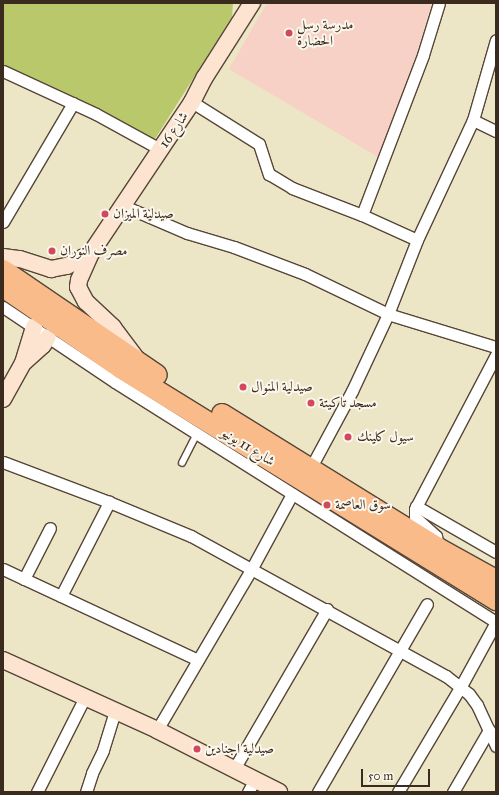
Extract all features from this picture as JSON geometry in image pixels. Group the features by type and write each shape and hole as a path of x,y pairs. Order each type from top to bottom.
{"highway":[{"name":"شارع 11 يونيو","path":"3,270 139,363 438,548 496,580"},
{"name":"شارع 11 يونيو","path":"3,287 122,369 496,600"},
{"path":"366,540 376,536 403,543"}],"street":[{"name":"شارع 16","path":"139,363 120,336 94,310 81,293 78,287 79,280 91,253 124,206 192,102 205,77 252,3"},
{"path":"362,215 423,56 439,3"},
{"path":"310,468 352,391 388,314 417,240 473,120 496,40"},
{"path":"3,71 96,114 160,149"},
{"path":"192,102 259,144 264,164 269,174 292,188 362,215 417,240"},
{"path":"3,222 73,103"},
{"path":"473,120 496,131"},
{"path":"124,206 187,233 234,247 305,274 388,314 496,347"},
{"path":"3,257 20,259 51,269 67,266 91,253"},
{"path":"3,306 34,328 197,434 496,622 461,686 398,792"},
{"path":"3,399 23,363 34,328"},
{"path":"23,363 43,345 48,337"},
{"path":"438,548 436,536 415,517 414,511 496,355"},
{"path":"3,462 173,528 252,568 446,676 461,686 476,705 496,746"},
{"path":"157,730 252,568 292,494"},
{"path":"61,596 109,502"},
{"path":"416,506 496,552"},
{"path":"24,578 50,528"},
{"path":"3,569 198,660"},
{"path":"318,792 427,604"},
{"path":"234,769 327,609"},
{"path":"3,660 157,730 234,769 252,786 279,792"},
{"path":"36,792 85,697"},
{"path":"86,792 92,773 103,750 116,711"},
{"path":"453,792 489,730"}],"lane":[{"path":"182,462 197,434"}],"shaded area":[{"path":"267,3 432,3 415,67 378,157 229,69"}],"green space":[{"path":"3,3 233,3 232,17 155,139 3,65"}],"place":[{"name":"مدرسة رسل الحضارة","path":"289,33"},
{"name":"صيدلية الميزان","path":"105,214"},
{"name":"مصرف النوران","path":"52,251"},
{"name":"صيدلية المنوال","path":"243,387"},
{"name":"مسجد تاكيتة","path":"311,403"},
{"name":"سيول كلينك","path":"348,437"},
{"name":"سوق العاصمة","path":"327,505"},
{"name":"صيدلية اجنادين","path":"197,749"}]}
